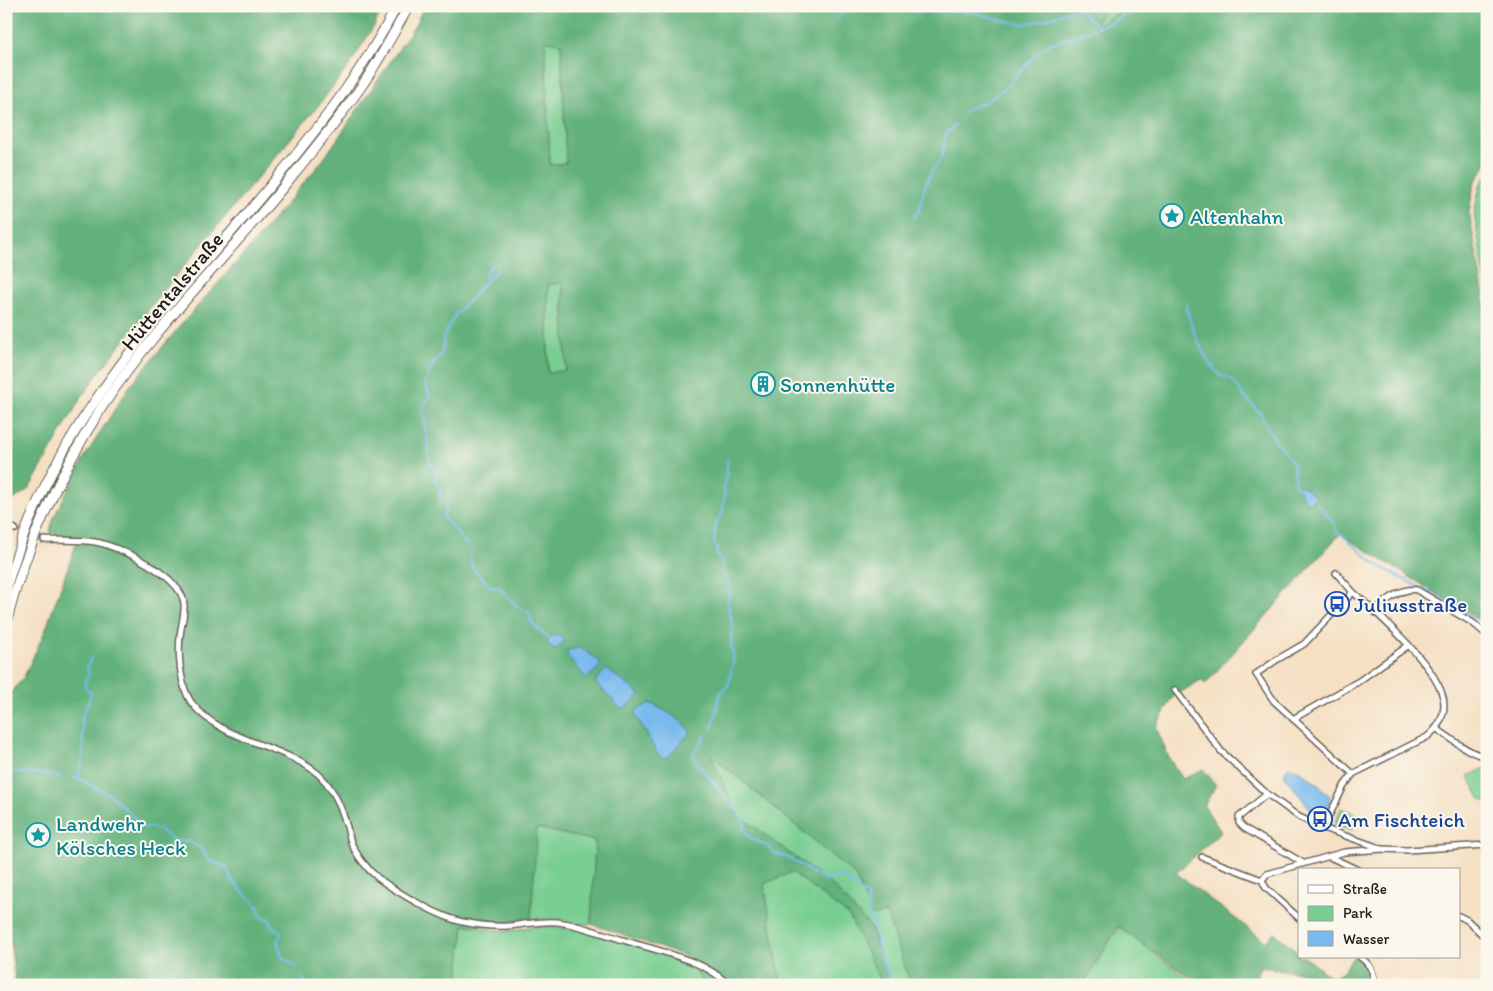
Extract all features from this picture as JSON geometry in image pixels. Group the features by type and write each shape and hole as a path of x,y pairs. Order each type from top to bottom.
{"highway":[{"name":"Hüttentalstraße","path":"6,588 36,504 66,446 94,401 123,360 161,313 276,180 327,115 380,38 397,6"},
{"name":"Hüttentalstraße","path":"6,623 25,561 42,518 75,451 103,406 131,366 168,320 283,186 335,122 363,84 409,6"}],"street":[{"path":"6,525 15,529"},
{"path":"44,540 92,541 114,546 171,580 183,598 180,666 184,688 192,704 224,728 294,758 320,775 335,796 351,842 370,871 378,878 432,910 460,921 487,926 558,922 690,961 718,975 728,985"},
{"path":"1322,828 1344,786 1353,774 1427,737 1437,729 1444,711 1443,698 1437,683 1420,657 1336,573"},
{"path":"1374,611 1388,599 1411,589 1416,590 1473,623 1487,635"},
{"path":"1353,592 1304,644 1256,674 1274,701 1353,774"},
{"path":"1293,719 1359,681 1409,645"},
{"path":"1175,690 1221,751 1267,794 1299,817 1322,828 1383,848"},
{"path":"1437,729 1473,753 1482,757 1487,756"},
{"path":"1267,794 1239,817 1239,823 1244,828 1303,863"},
{"path":"1262,880 1268,874 1344,852 1383,848 1407,850 1487,845"},
{"path":"1329,856 1354,868"},
{"path":"1202,857 1262,880 1266,888 1298,917"},
{"path":"1460,916 1467,920 1487,939"},
{"path":"1361,958 1367,962 1373,971 1374,985"}],"green space":[{"path":"6,6 384,6 349,66 318,106 164,290 82,396 29,489 12,501 6,502"},
{"path":"424,6 1104,6 1095,26 1131,6 1487,6 1487,163 1474,184 1469,212 1487,314 1487,588 1478,619 1340,534 1205,684 1201,680 1173,697 1156,727 1170,760 1183,779 1203,769 1216,785 1204,806 1221,832 1176,873 1266,942 1274,932 1298,952 1298,958 1306,958 1332,978 1343,972 1352,958 1355,958 1365,965 1369,972 1364,984 1308,985 1307,973 1259,967 1257,985 1207,985 1195,981 1118,926 1082,985 911,985 886,913 872,916 855,875 711,755 736,813 834,887 870,927 892,985 883,985 849,916 792,872 764,884 781,984 704,985 688,957 591,924 595,841 537,828 531,919 491,925 464,925 458,985 16,985 6,911 6,727 8,696 24,677 45,631 78,539 50,532 53,519 84,458 129,387 323,160 416,24","holes":["545,41 561,43 566,163 550,165","563,283 566,370 548,373 548,285","606,670 639,693 620,708 602,690","650,703 666,711 689,728 689,734 668,757 663,758 645,732 635,713"]},
{"path":"1104,6 1131,6 1094,27"},
{"path":"545,40 561,42 566,163 550,165"},
{"path":"1487,175 1487,291 1474,214 1480,185"},
{"path":"563,283 566,371 548,373 548,285"},
{"path":"710,754 855,875 872,916 886,913 911,985 892,985 870,927 834,887 736,813"},
{"path":"1487,767 1487,802 1481,800 1468,776"},
{"path":"1341,808 1357,814 1352,830 1335,824"},
{"path":"536,828 596,841 591,924 557,919 531,919"},
{"path":"792,872 849,916 883,985 778,985 781,983 764,884"},
{"path":"464,925 507,931 536,926 582,929 691,963 704,985 458,985"},
{"path":"1119,927 1195,984 1196,985 1083,985"}],"water":[{"path":"1299,485 1316,497 1308,504 1296,487"},
{"path":"557,635 564,638 564,641 556,650 547,642 551,636"},
{"path":"580,648 601,664 592,674 585,677 567,655 568,650"},
{"path":"606,669 640,695 624,709 620,708 595,682"},
{"path":"650,703 677,718 690,730 689,734 668,757 663,758 658,755 635,713"},
{"path":"1289,767 1305,774 1329,795 1331,801 1318,817 1285,777 1285,771"}],"waterway":[{"path":"836,18 854,6"},
{"path":"898,6 916,11 970,11 1024,24 1043,20 1075,9 1081,11 1097,26"},
{"path":"963,113 986,102 1009,85 1035,55 1050,43 1064,40 1113,21 1141,6"},
{"path":"913,218 919,211 923,192 931,172 941,159 946,134 956,125"},
{"path":"484,282 487,271 493,265"},
{"path":"466,544 444,518 443,515 447,510 438,496 441,490 435,482 436,471 429,463 423,406 429,397 429,393 425,385 433,364 442,353 444,336 456,314 498,268"},
{"path":"1186,305 1191,324 1203,353 1221,376 1229,378 1234,382 1261,415 1274,439 1293,464 1296,487"},
{"path":"712,728 721,692 728,686 734,658 731,646 733,630 728,603 729,583 724,575 722,563 717,556 717,548 714,542 716,523 723,512 728,459"},
{"path":"1317,504 1332,521 1336,531 1375,564 1419,587"},
{"path":"470,551 472,567 489,585 495,588 499,586 517,605 530,612 533,623 549,638"},
{"path":"1422,588 1457,607 1473,619 1484,620 1487,626"},
{"path":"78,778 83,757 82,718 91,694 85,687 89,674 87,667 91,658"},
{"path":"706,735 692,756 743,819 745,825 742,828 751,838 769,847 774,853 791,859 826,881 841,875 866,896 883,961 893,985"},
{"path":"6,773 34,773 62,778"},
{"path":"73,777 112,796 143,827 159,829 174,841 188,841 202,849 208,860 226,867 233,882 258,907 261,917 269,919 272,926 282,933 277,941 282,957 296,967"},
{"path":"303,978 307,985"}],"tunnel":[{"path":"15,529 44,540"}],"place":[{"name":"Altenhahn","path":"1172,216"},
{"name":"Sonnenhütte","path":"763,384"},
{"name":"Juliusstraße","path":"1337,604"},
{"name":"Am Fischteich","path":"1320,819"},
{"name":"Landwehr Kölsches Heck","path":"38,835"}]}
